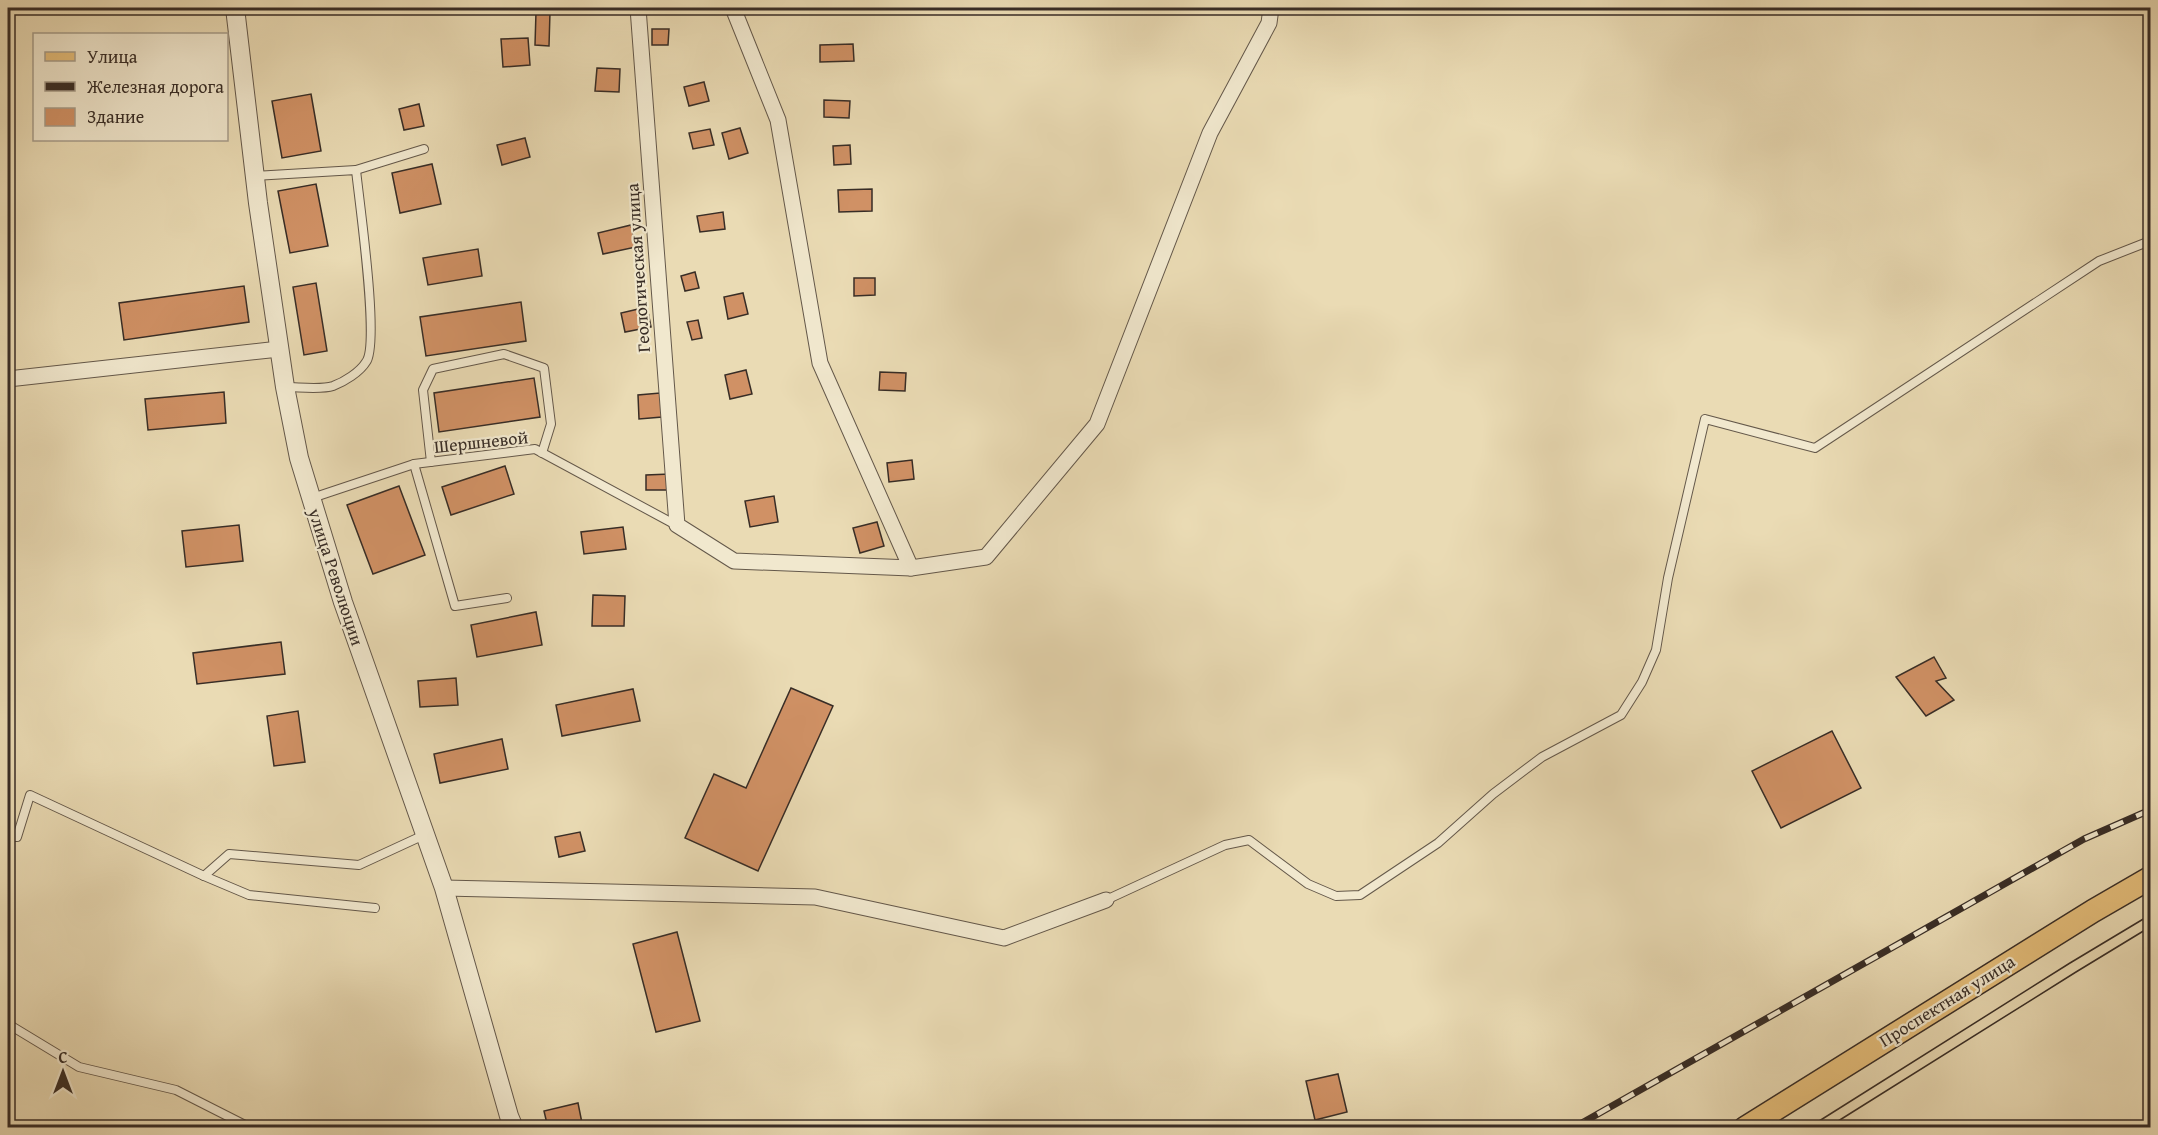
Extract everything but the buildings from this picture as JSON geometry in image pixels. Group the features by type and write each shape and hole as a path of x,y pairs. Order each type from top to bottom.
{"main road":[{"name":"Проспектная улица","path":"1745,1128 2084,917 2151,878"}],"street":[{"name":"улица Революции","path":"235,8 254,176 285,387 299,458 343,602 444,888 514,1128"},
{"name":"Геологическая улица","path":"638,8 677,525"},
{"path":"733,8 778,120 820,363 911,568"},
{"path":"677,525 734,561 911,568 986,557 1097,424 1210,133 1269,23 1271,8"},
{"path":"8,379 279,349"},
{"path":"444,888 815,897 1004,938 1106,900"}],"lane":[{"path":"254,176 356,170 424,149"},
{"path":"285,387 332,386 354,374 368,361 371,338 370,309 356,170"},
{"path":"1106,900 1225,845 1250,840 1308,884 1336,896 1360,895 1438,843 1493,794 1542,757 1621,715 1641,682 1656,650 1668,578 1705,419 1815,448 2098,261 2151,241"},
{"path":"431,462 423,390 433,369 504,354 544,368 550,424 542,453"},
{"name":"Шершневой","path":"310,499 414,464 535,449 677,525"},
{"path":"414,464 455,606 507,598"},
{"path":"8,837 17,837 30,795 249,895 375,908"},
{"path":"204,876 229,854 359,865 426,835"},
{"path":"8,1024 79,1066 176,1090 251,1128"}],"tram line":[{"path":"1808,1128 2150,915"},
{"path":"1827,1128 2150,927"}],"railway":[{"path":"1573,1128 2084,839 2150,810"}]}
